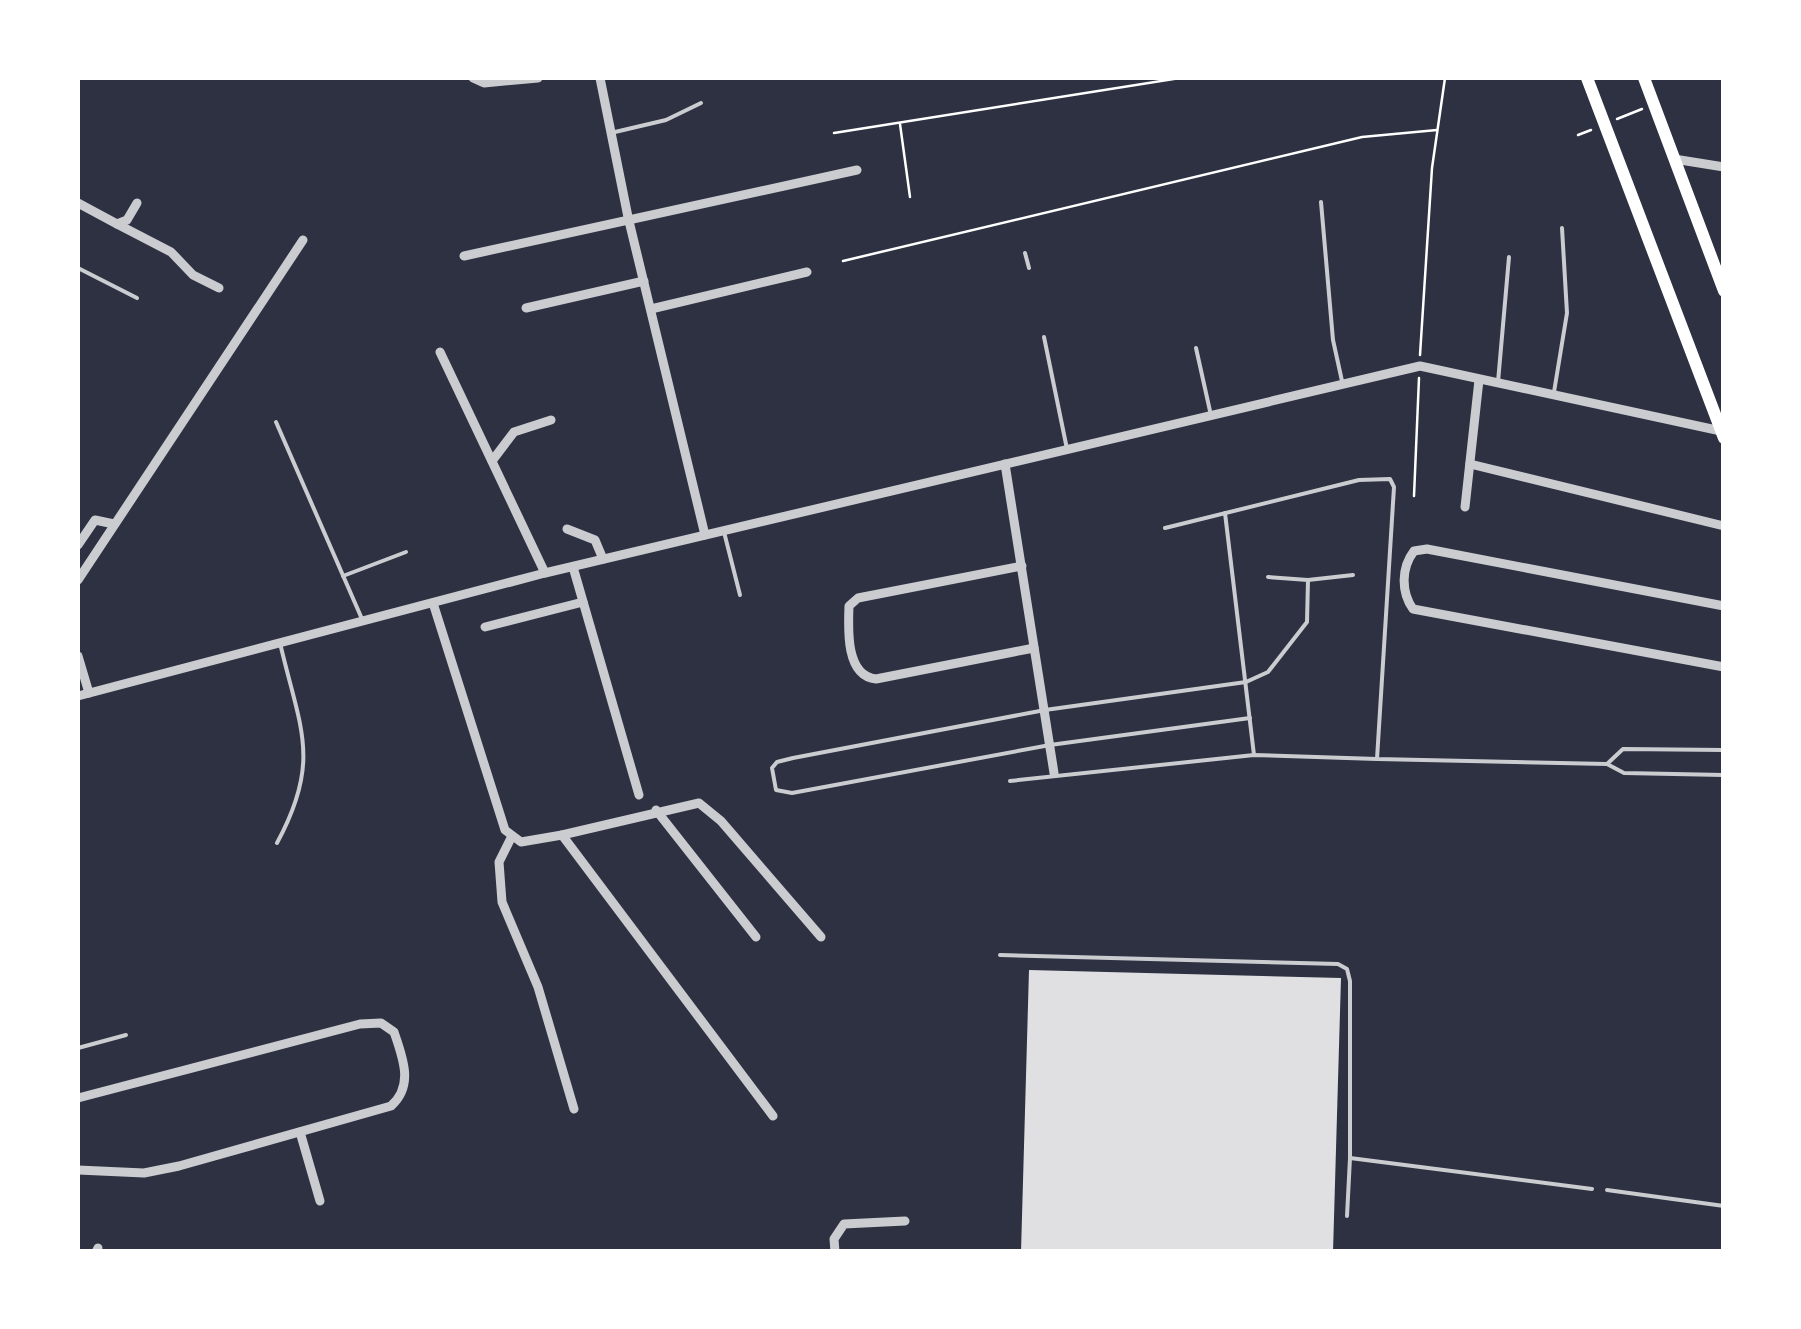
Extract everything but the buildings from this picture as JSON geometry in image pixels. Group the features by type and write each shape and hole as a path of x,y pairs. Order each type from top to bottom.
{"main road":[{"path":"1587,78 1722,435"},
{"path":"1644,78 1724,291"}],"street":[{"path":"473,78 484,83 538,78"},
{"path":"600,78 628,217 705,535"},
{"path":"1674,159 1724,167"},
{"path":"464,256 856,170"},
{"path":"78,203 171,252 194,275 219,288"},
{"path":"117,224 126,220 137,204"},
{"path":"78,580 302,240"},
{"path":"651,309 807,272"},
{"path":"526,308 644,281"},
{"path":"440,352 545,574"},
{"path":"78,696 572,567 1420,366 1722,435"},
{"path":"1466,507 1479,380"},
{"path":"492,461 514,432 551,420"},
{"path":"1005,464 1054,772"},
{"path":"1470,464 1724,526"},
{"path":"78,545 95,520 114,524"},
{"path":"566,529 595,540 602,560"},
{"path":"1724,606 1427,549 1414,551 1404,570 1407,600 1413,609 1724,668"},
{"path":"1022,566 858,598 850,606 849,620 855,670 862,678 876,679 1034,648"},
{"path":"572,567 640,794"},
{"path":"485,627 583,602"},
{"path":"433,603 511,838 499,862 502,902 538,986 574,1109"},
{"path":"78,656 90,693"},
{"path":"511,838 521,842 562,835 656,810 700,803 821,936"},
{"path":"656,810 756,937"},
{"path":"562,835 772,1116"},
{"path":"78,1098 360,1024 381,1023 394,1032 407,1082 402,1096 391,1106 144,1174 78,1170"},
{"path":"300,1132 320,1201"},
{"path":"835,1252 834,1239 844,1224 905,1221"}],"lane":[{"path":"610,133 666,120 700,103"},
{"path":"1320,202 1332,340 1343,385"},
{"path":"1554,396 1567,312 1562,228"},
{"path":"1025,252 1029,268"},
{"path":"1498,384 1509,257"},
{"path":"78,268 137,298"},
{"path":"1044,336 1067,450"},
{"path":"1196,348 1212,416"},
{"path":"276,422 363,621"},
{"path":"1165,528 1359,480 1390,479 1394,487 1377,759"},
{"path":"1226,513 1254,755"},
{"path":"724,531 740,596"},
{"path":"344,576 406,552"},
{"path":"1268,577 1308,580 1353,575"},
{"path":"1250,718 1050,745 792,793 776,790 772,768 784,760 1044,710 1246,682 1268,672 1307,622 1308,580"},
{"path":"277,844 300,796 306,762 280,643"},
{"path":"1607,764 1624,749 1724,750"},
{"path":"1010,781 1054,772 1254,755 1607,764 1624,773 1724,774"},
{"path":"1000,955 1322,962 1347,969 1347,1216"},
{"path":"78,1048 126,1035"},
{"path":"1350,1158 1592,1189"},
{"path":"1607,1190 1724,1206"}],"path":[{"path":"834,133 1180,78"},
{"path":"1414,496 1436,130 1445,78"},
{"path":"1614,120 1650,106"},
{"path":"900,123 910,197"},
{"path":"1578,134 1596,128"},
{"path":"844,261 1362,137 1436,130"}]}
